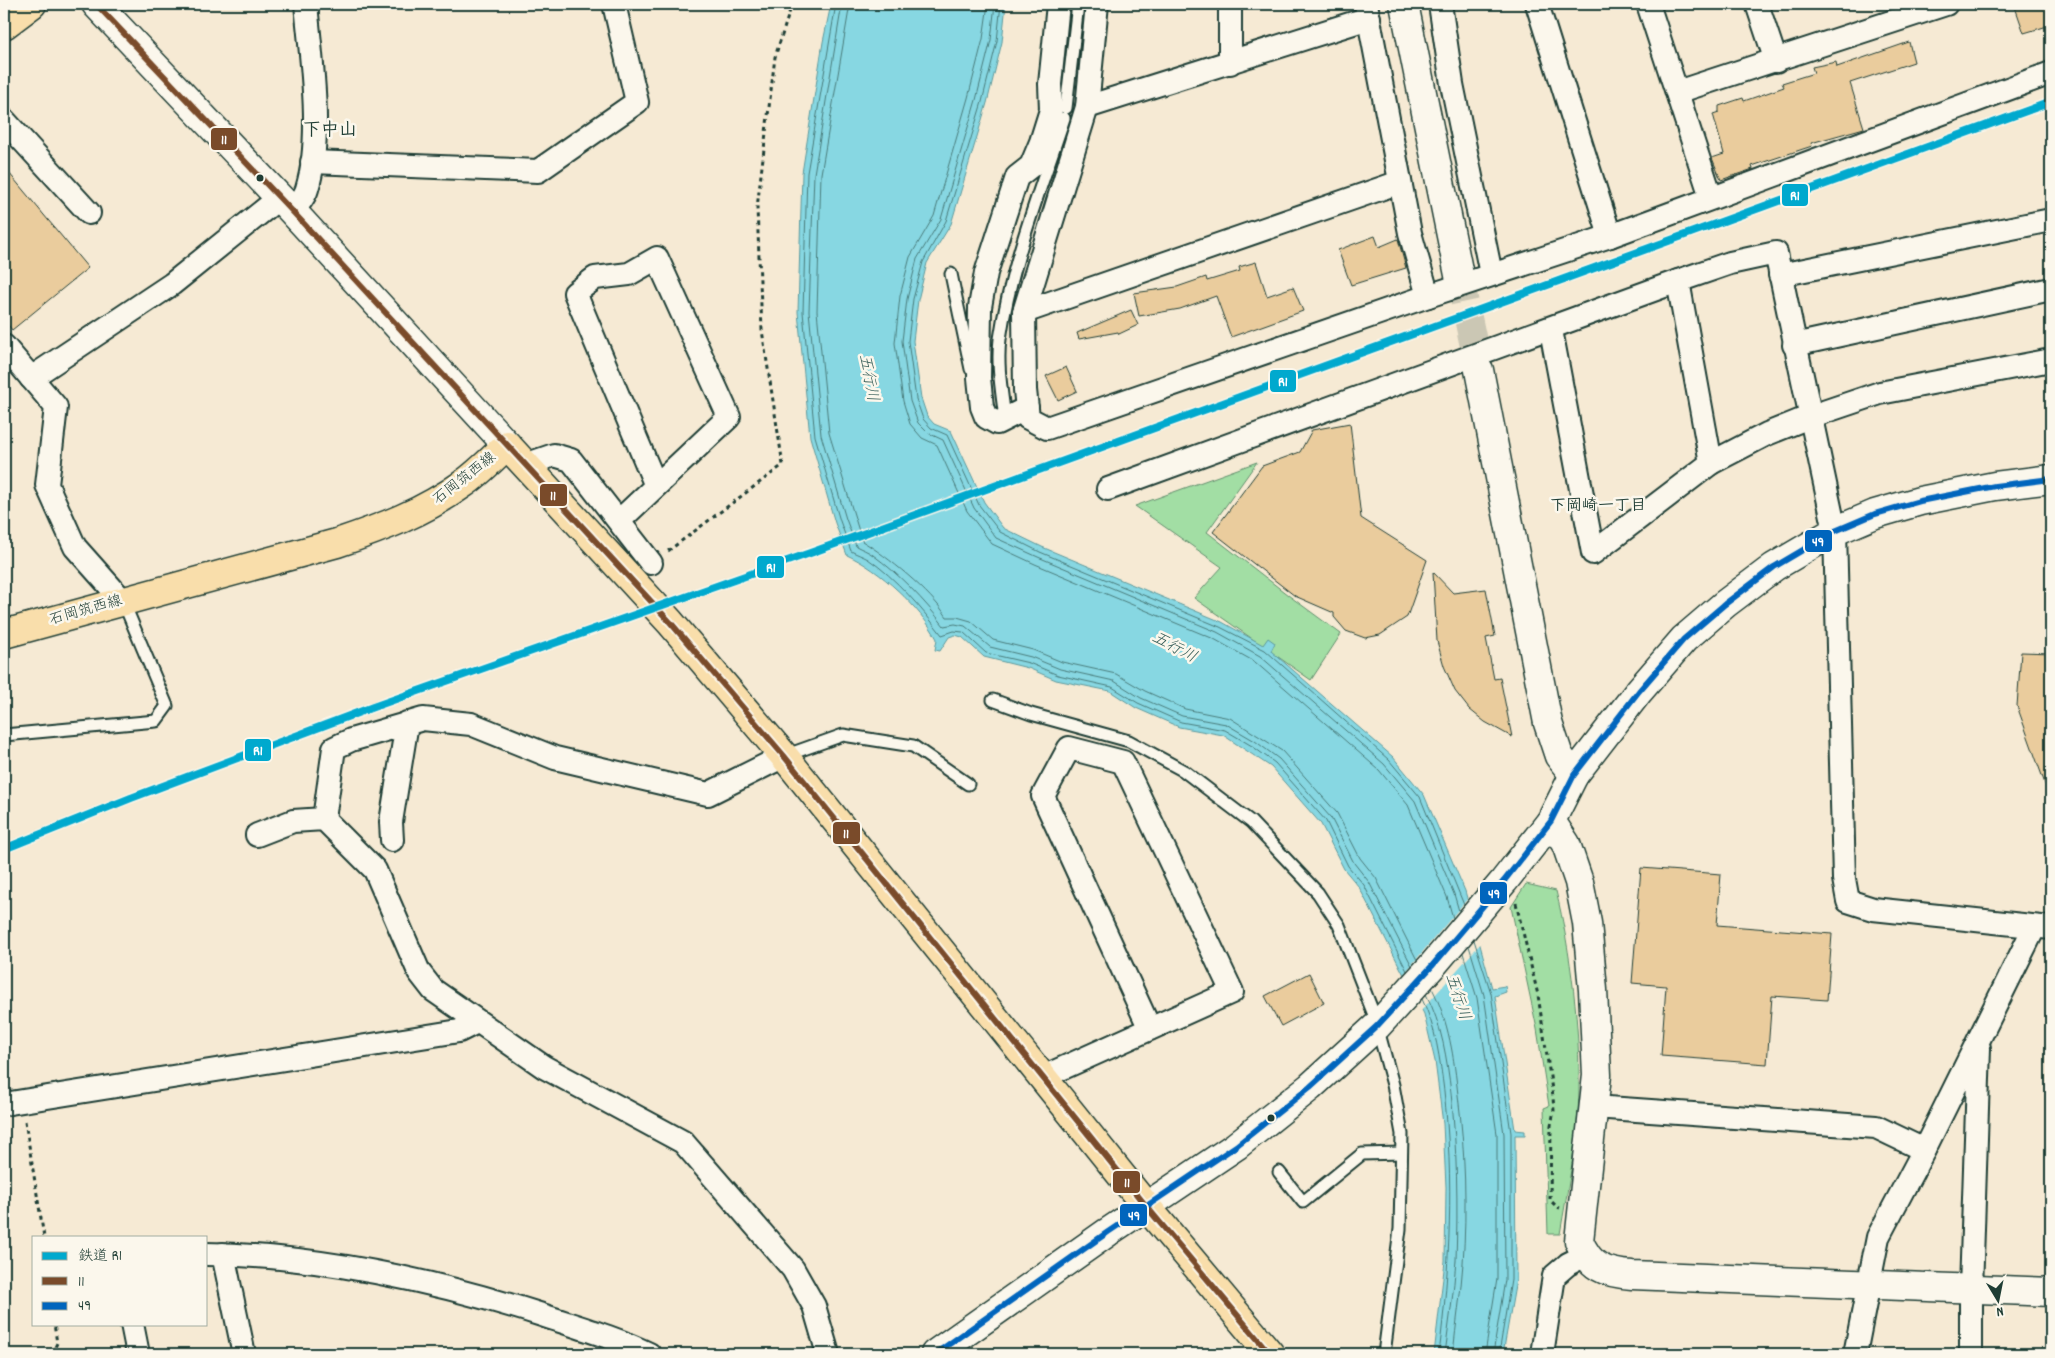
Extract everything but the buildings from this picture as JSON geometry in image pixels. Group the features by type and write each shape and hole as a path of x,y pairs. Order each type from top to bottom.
{"main road":[{"path":"4,25 32,4"},
{"path":"516,455 670,622 784,756 1146,1206 1270,1354"},
{"name":"石岡筑西線","path":"4,634 337,543 388,526 427,508 464,483 516,455"}],"street":[{"path":"96,4 286,205 516,455 554,455 571,460 651,563"},
{"path":"31,378 307,191 312,162 314,82 306,4"},
{"path":"312,162 538,171 637,102 614,4"},
{"path":"1058,4 1050,84 1070,114"},
{"path":"1097,4 1024,312 1028,418 1048,428 1491,274 1610,236 1711,197 2051,73"},
{"path":"1230,4 1230,63"},
{"path":"1404,4 1459,275"},
{"path":"1440,4 1452,84 1491,274"},
{"path":"1537,4 1610,236"},
{"path":"1648,4 1711,197"},
{"path":"1757,4 1776,61"},
{"path":"1678,92 1946,4"},
{"path":"1027,408 997,423 986,417 979,371 980,307 986,273 1017,177 1031,166 1070,114 1230,63 1367,11 1410,233 1428,296"},
{"path":"4,120 89,213"},
{"path":"1024,312 1400,182"},
{"path":"1780,275 2051,220"},
{"path":"1108,489 1550,330 1678,281 1730,264 1776,253 1809,417 1835,531 1844,878 1848,901 1873,909 2043,928 1980,1039 1878,1237 1855,1354"},
{"path":"619,522 729,417 657,258 629,274 595,278 575,293 656,486"},
{"path":"1678,281 1711,463"},
{"path":"1794,344 2051,289"},
{"path":"1550,330 1592,553 1711,463 1767,434 1809,417 1880,393 2051,360"},
{"path":"4,346 56,408 47,485 74,547 123,601"},
{"path":"1479,370 1550,731 1559,756 1574,775"},
{"path":"935,1354 1146,1206 1236,1146 1310,1087 1381,1022 1444,952 1510,889 1550,821 1574,775 1639,691 1684,639 1774,567 1835,531 1875,514 1920,501 1995,486 2051,479"},
{"path":"324,819 334,748 351,740 423,719 471,724 555,758 708,794 784,756"},
{"path":"392,840 391,822 408,723"},
{"path":"1043,1077 1150,1029 1232,992 1123,762 1069,748 1043,796 1150,1029"},
{"path":"257,835 293,822 324,819"},
{"path":"324,819 375,870 418,972 433,990 544,1067 683,1142 794,1269 814,1306 828,1354"},
{"path":"1550,821 1566,844 1573,859 1587,923 1597,1075 1579,1241 1586,1256 1593,1264 1610,1273 1868,1286 2051,1292"},
{"path":"13,1102 460,1031 477,1022"},
{"path":"1971,1354 1971,1289 1980,1039"},
{"path":"1594,1107 1876,1127 1924,1150"},
{"path":"244,1354 215,1254 335,1266 470,1292 619,1340 649,1354"},
{"path":"1542,1354 1554,1276 1568,1264 1586,1256"},
{"path":"132,1326 138,1354"}],"lane":[{"path":"1004,411 999,372 1000,340 1021,245 1070,114 1078,4"},
{"path":"951,274 970,367 982,399"},
{"path":"4,735 156,721 167,706 123,601"},
{"path":"993,700 1031,714 1130,741 1184,771 1251,822 1318,893 1339,925 1381,1022 1402,1134 1400,1229 1384,1354"},
{"path":"784,756 843,735 852,736 914,746 968,784"},
{"path":"1279,1172 1302,1202 1362,1154 1401,1153"}],"path":[{"path":"651,563 783,465 762,330 757,208 775,57 792,4"},
{"path":"1510,889 1538,995 1552,1088 1554,1111 1550,1125 1550,1200 1556,1207 1568,1208"},
{"path":"13,1102 44,1236"},
{"path":"52,1354 56,1343 54,1326"}],"green space":[{"path":"1257,462 1207,532 1341,634 1311,680 1194,598 1222,567 1135,506"},
{"path":"1526,884 1556,891 1574,990 1579,1067 1577,1127 1560,1234 1548,1234 1544,1108 1549,1106 1537,1029 1511,907"}],"water":[{"name":"五行川","path":"831,4 1006,4 1002,42 987,103 951,224 927,263 918,300 913,341 921,398 927,416 934,424 951,431 984,502 1003,528 1042,547 1222,622 1263,645 1268,638 1275,643 1271,651 1393,757 1424,795 1465,891 1492,988 1505,986 1506,992 1495,996 1515,1130 1525,1131 1525,1135 1515,1135 1516,1280 1503,1354 1434,1354 1445,1261 1446,1187 1443,1124 1435,1061 1424,1014 1359,887 1344,869 1321,824 1271,767 1223,735 1179,727 1136,708 1110,691 1056,680 1028,668 984,657 962,637 955,635 949,637 940,651 935,650 937,639 910,602 873,570 847,555 835,523 810,437 798,312 802,173"}],"pier":[{"path":"1469,897 1482,942 1420,1012 1402,976"}],"tunnel":[{"path":"1459,275 1479,370"}],"rail line":[{"name":"R1","path":"4,849 131,798 373,707 813,552 2051,102"}],"transit line":[{"name":"11","path":"96,4 293,212 670,622 784,756 1146,1206 1270,1354"},
{"name":"49","path":"935,1354 1108,1232 1236,1146 1310,1087 1377,1026 1432,966 1504,881 1551,821 1574,775 1639,691 1684,639 1725,604 1774,567 1835,531 1875,514 1920,501 1995,486 2051,479"}],"district":[{"name":"下中山","path":"330,131"},
{"name":"下岡崎一丁目","path":"1598,506"}]}
